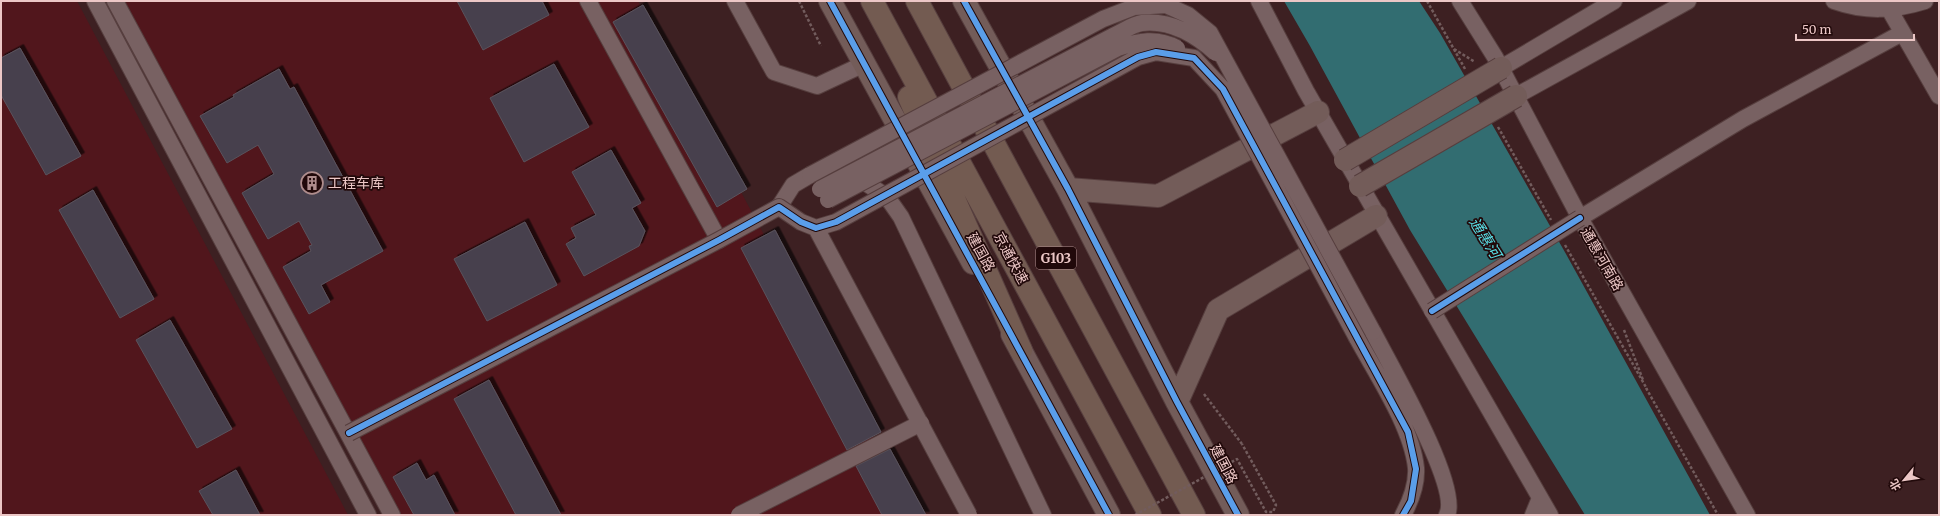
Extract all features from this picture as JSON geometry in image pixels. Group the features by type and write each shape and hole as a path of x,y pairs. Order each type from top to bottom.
{"highway":[{"path":"866,1 1021,350"},
{"name":"京通快速","path":"872,1 1150,515"},
{"name":"G103","path":"917,1 1194,515"}],"main road":[{"name":"建国路","path":"830,1 1021,350 1109,515"},
{"name":"建国路","path":"964,1 1068,189 1177,402 1238,515"},
{"path":"1345,160 1499,65"},
{"path":"1360,186 1516,96"},
{"path":"1068,189 1158,196 1318,112"},
{"path":"1177,402 1218,310 1376,216"}],"street":[{"path":"95,1 368,515"},
{"path":"115,1 392,515"},
{"path":"588,1 719,240"},
{"path":"735,1 774,72 817,86 864,64"},
{"path":"1259,1 1318,112 1376,216 1550,515"},
{"name":"通惠河南路","path":"1460,1 1499,65 1580,218 1748,515"},
{"path":"1499,65 1614,1"},
{"path":"1516,96 1688,1"},
{"path":"1834,1 1852,7 1889,9 1925,1"},
{"path":"349,433 719,240 779,207 794,185 810,175 1103,19 1134,7 1166,4 1188,15 1210,33 1373,332 1436,456 1446,487 1450,514"},
{"path":"1889,9 1939,96"},
{"path":"1227,64 1201,40 1163,23 1141,23 1113,36 824,195 863,181 1118,48 1140,41 1156,40 1172,46 1194,58 1223,89 1408,432 1416,469 1411,501 1403,515"},
{"path":"1432,310 1743,119 1902,33"},
{"path":"779,207 801,222 816,228 836,222 1138,57 1156,52 1194,58"},
{"path":"863,181 887,197 901,217 1043,515"},
{"path":"816,228 969,515"},
{"path":"739,515 920,423"},
{"path":"1533,515 1540,498"}],"path":[{"path":"799,1 821,46"},
{"path":"1427,1 1466,71"},
{"path":"1454,49 1478,63 1499,65"},
{"path":"1497,126 1552,223"},
{"path":"1564,244 1718,515"},
{"path":"1623,330 1647,389"},
{"path":"1135,515 1237,459 1266,512 1273,512 1276,506 1242,444 1204,394"}],"shaded area":[{"path":"1,1 77,1 348,515 1,515"},
{"path":"119,1 638,1 915,515 395,515"}],"water":[{"name":"通惠河","path":"1284,1 1419,1 1440,33 1566,254 1710,515 1585,515 1410,230"}],"building":[{"path":"457,1 542,1 549,15 483,50"},
{"path":"643,5 747,189 717,207 613,22"},
{"path":"20,48 81,156 46,175 1,95 1,58"},
{"path":"554,64 589,127 524,162 490,98"},
{"name":"工程车库","path":"279,69 290,89 294,87 383,251 321,285 330,302 309,314 283,267 311,251 309,246 312,245 299,221 268,239 242,193 274,174 258,145 227,163 200,116"},
{"path":"611,150 641,203 632,208 645,231 639,246 584,276 566,244 576,238 571,228 596,215 572,172"},
{"path":"93,190 154,299 120,318 59,210"},
{"path":"525,222 557,285 487,321 454,259"},
{"path":"775,230 881,432 847,450 741,248"},
{"path":"170,320 232,429 197,448 136,340"},
{"path":"489,380 561,515 516,515 454,399"},
{"path":"890,449 926,515 882,515 856,466"},
{"path":"417,463 426,480 434,475 455,515 414,515 393,477"},
{"path":"236,470 260,515 213,515 199,491"}],"cycle path":[{"path":"830,1 1109,515"},
{"path":"964,1 1068,189 1177,402 1238,515"},
{"path":"349,433 719,240 779,207 801,222 816,228 836,222 1138,57 1156,52 1194,58 1223,89 1408,432 1416,469 1411,501 1403,515"},
{"path":"1432,311 1580,218"}],"place":[{"name":"工程车库","path":"312,183"}]}
